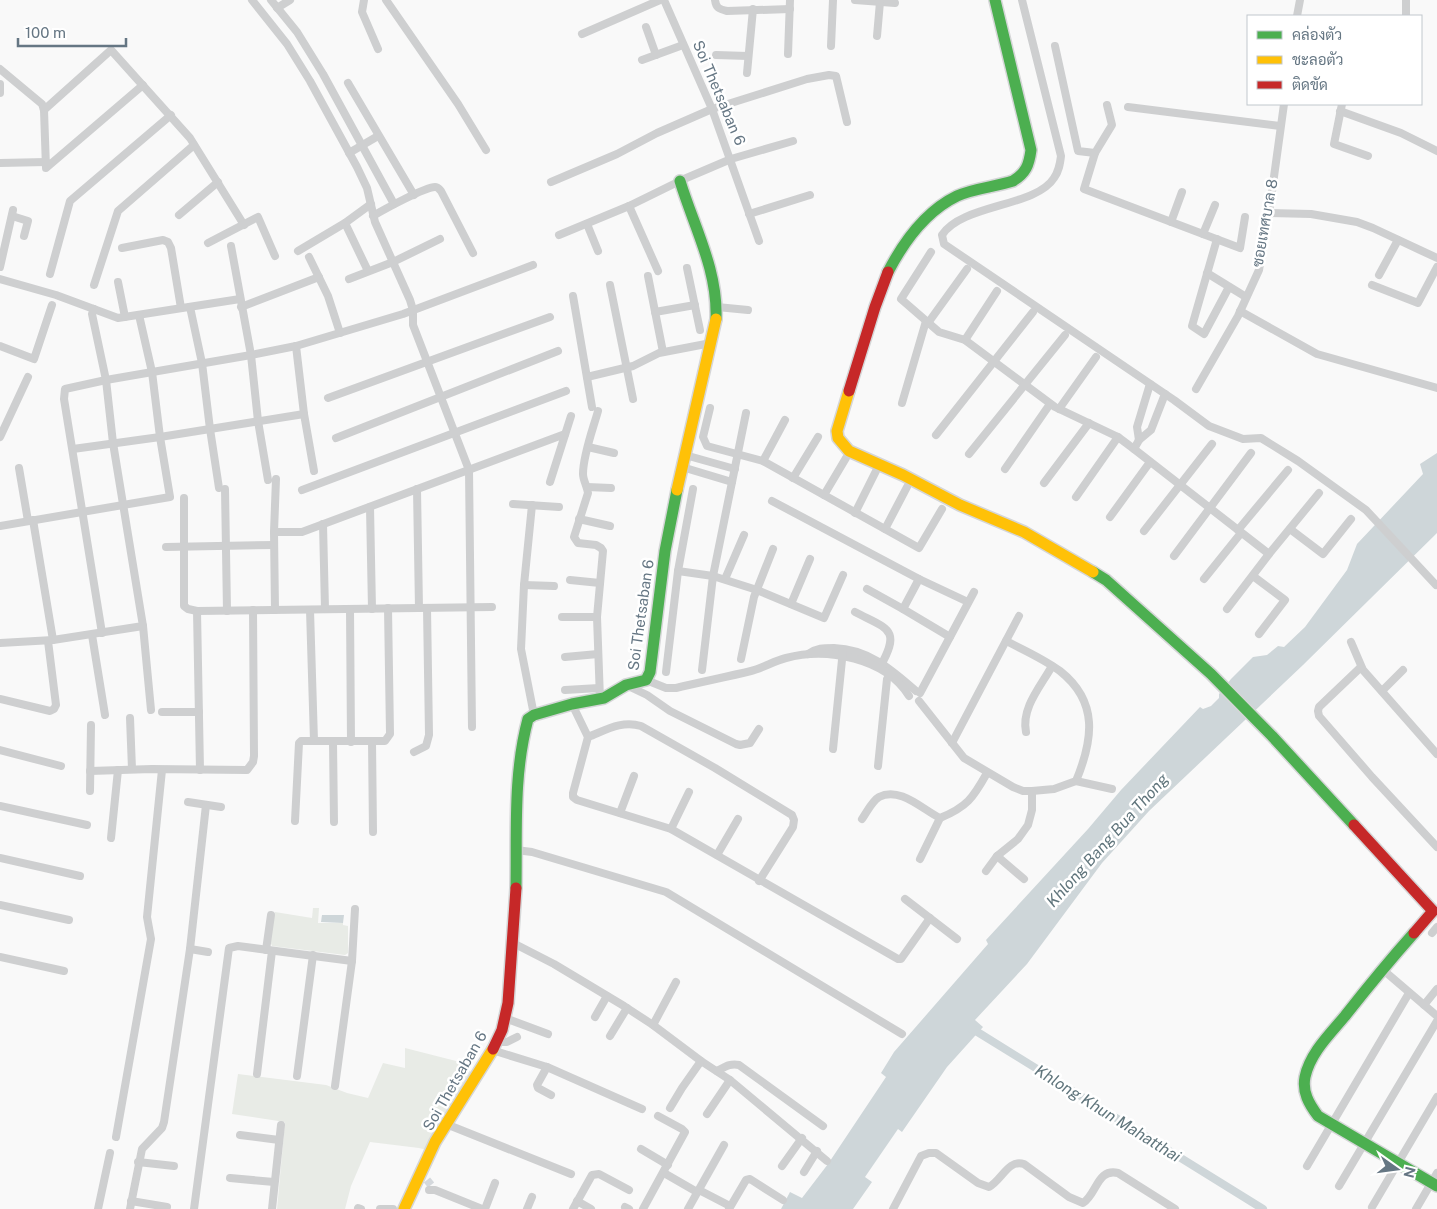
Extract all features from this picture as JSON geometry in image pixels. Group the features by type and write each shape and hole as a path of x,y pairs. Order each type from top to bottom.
{"street":[{"path":"252,0 286,44 310,81 367,188 373,216 413,310 414,325 468,470 472,727"},
{"path":"271,0 297,32 323,74 394,204"},
{"path":"277,8 290,0"},
{"path":"364,0 362,12 378,49"},
{"path":"386,0 458,104 486,150"},
{"path":"582,34 660,0"},
{"name":"Soi Thetsaban 6","path":"404,1209 426,1185 446,1124 494,1046 505,1018 514,944 516,793 519,760 528,719 534,715 600,694 604,698 626,686 651,682 650,672 665,551 682,467 711,343 717,307 716,288 708,256 680,181 731,160 712,109 664,0"},
{"path":"715,0 716,6 719,9 727,10 790,9"},
{"path":"788,54 790,0"},
{"path":"831,46 833,0"},
{"path":"856,0 895,3"},
{"path":"995,0 1031,150 1030,162 1025,173 1017,179 958,196 924,221 913,231 902,246 891,263 878,298 837,431 838,438 849,451 903,475 960,505 1024,532 1106,580 1211,674 1435,909 1382,969 1314,1054 1306,1070 1304,1086 1307,1100 1318,1116 1398,1164 1435,1181 1416,1209"},
{"path":"1022,0 1061,156 1059,167 1054,179 1033,194 959,220 947,227 942,235 946,246 1209,426 1242,438 1261,438 1298,461 1366,510 1436,584"},
{"path":"1297,15 1300,0"},
{"path":"1406,0 1406,15"},
{"path":"877,36 880,2"},
{"path":"747,73 752,9"},
{"path":"646,27 656,55"},
{"path":"642,60 683,45"},
{"path":"1056,46 1078,151 1095,153"},
{"path":"44,110 111,50 143,84 194,145 244,225"},
{"path":"716,55 748,56"},
{"path":"0,69 42,104 44,110 46,168 143,84"},
{"path":"551,182 617,154 657,133 712,109 807,79 836,76 847,122"},
{"path":"348,83 414,195"},
{"path":"0,84 0,93"},
{"path":"1107,105 1112,125 1095,153 1084,189 1240,248 1246,217"},
{"name":"ซอยเทศบาล 8","path":"1196,388 1240,311 1259,270 1284,105"},
{"path":"1128,107 1280,126"},
{"path":"1368,156 1334,144 1341,107 1437,151"},
{"path":"50,274 70,201 170,116"},
{"path":"349,153 378,136"},
{"path":"759,241 731,160 793,141"},
{"path":"94,285 118,211 194,145"},
{"path":"0,163 46,162"},
{"path":"559,235 630,206 680,181"},
{"path":"179,215 218,182"},
{"path":"373,216 394,204 434,187 441,191 473,253"},
{"path":"1171,222 1182,192"},
{"path":"749,214 810,195"},
{"path":"298,251 345,223 371,204"},
{"path":"1203,234 1215,204"},
{"path":"630,206 658,271"},
{"path":"0,267 9,227 13,213 28,221 24,233 9,227"},
{"path":"1269,213 1311,214 1340,218 1373,228 1437,258"},
{"path":"208,243 258,217 275,256"},
{"path":"345,223 368,271"},
{"path":"587,224 598,251"},
{"path":"349,279 392,262 440,239"},
{"path":"1217,239 1192,326 1204,334 1229,287"},
{"path":"122,248 164,240 168,242 171,248 202,363 210,429 222,488 226,546 227,611"},
{"path":"1379,275 1398,240"},
{"path":"231,246 252,355 258,421 272,480 275,610"},
{"path":"930,252 901,299 938,332 965,340 1050,404 1118,436 1269,554"},
{"path":"308,257 328,296 340,333"},
{"path":"102,633 64,399 65,389 296,346 413,310 533,265"},
{"path":"1372,285 1418,303 1437,267"},
{"path":"687,268 700,330"},
{"path":"902,403 927,322 967,269"},
{"path":"1207,273 1246,297"},
{"path":"648,276 663,352"},
{"path":"0,279 56,295 118,318 186,308 241,303 319,277"},
{"path":"118,282 125,317"},
{"path":"610,285 632,399"},
{"path":"965,340 996,291"},
{"path":"565,690 600,694 597,617 603,551 602,548 596,545 575,541 575,532 588,493 582,476 595,409 587,377 573,296"},
{"path":"0,346 34,359 52,305"},
{"path":"655,312 695,305"},
{"path":"717,307 748,310"},
{"path":"94,309 92,314 106,380 113,443 143,626 151,710"},
{"path":"1240,311 1317,354 1437,388"},
{"path":"936,435 1032,312"},
{"path":"0,526 170,496 152,372 139,315"},
{"path":"328,398 550,317"},
{"path":"969,454 1065,335"},
{"path":"587,377 626,368 663,352 711,343"},
{"path":"296,346 304,414 314,471"},
{"path":"336,438 558,352"},
{"path":"1059,409 1096,357"},
{"path":"0,437 28,377"},
{"path":"1139,440 1137,427 1150,384"},
{"path":"302,490 566,391"},
{"path":"1134,449 1139,440 1151,430 1164,394"},
{"path":"1005,469 1050,404"},
{"path":"710,408 704,438 707,446 763,461 919,548 942,509"},
{"path":"702,670 713,576 746,413"},
{"path":"73,449 304,414"},
{"path":"550,482 571,416"},
{"path":"763,461 785,420"},
{"path":"1044,483 1088,423"},
{"path":"274,532 302,532 565,434"},
{"path":"1076,497 1118,436"},
{"path":"793,478 818,437"},
{"path":"1144,531 1212,444"},
{"path":"588,447 614,453"},
{"path":"1174,556 1251,453"},
{"path":"685,455 735,469"},
{"path":"824,496 846,458"},
{"path":"1110,517 1150,462"},
{"path":"682,467 732,482"},
{"path":"0,699 50,711 56,705 51,641 31,521 19,468"},
{"path":"1204,579 1239,531 1288,470"},
{"path":"855,513 876,471"},
{"path":"587,487 612,488"},
{"path":"885,529 908,487"},
{"path":"414,752 426,746 429,735 417,489"},
{"path":"666,672 678,571 693,489"},
{"path":"1227,609 1319,493"},
{"path":"184,498 184,606 188,609 197,611 227,611 492,607"},
{"path":"772,500 919,579 968,602"},
{"path":"513,504 559,507"},
{"path":"532,505 524,585 521,648 534,715"},
{"path":"370,507 372,609"},
{"path":"579,519 610,526"},
{"path":"1290,529 1324,554 1351,519"},
{"path":"322,524 325,609"},
{"path":"724,579 744,534"},
{"path":"166,547 274,545"},
{"path":"741,659 757,590 774,549"},
{"path":"791,604 810,559"},
{"path":"678,571 724,579 757,590 824,618 843,575"},
{"path":"1253,576 1285,600 1260,634"},
{"path":"903,609 919,579"},
{"path":"570,580 600,582"},
{"path":"524,585 554,586"},
{"path":"867,589 950,637"},
{"path":"916,695 974,592"},
{"path":"296,821 298,746 302,741 385,741 390,734 388,608"},
{"path":"350,609 351,742"},
{"path":"90,771 247,770 253,762 253,610"},
{"path":"310,610 314,741"},
{"path":"197,611 200,770"},
{"path":"855,612 890,633 892,638 890,646 880,666"},
{"path":"952,743 1019,616"},
{"path":"562,617 597,617"},
{"path":"0,643 51,641 143,626"},
{"path":"92,635 105,715"},
{"path":"1006,641 1052,666 1076,686 1084,697 1089,713 1089,734 1087,750 1076,781"},
{"path":"1351,642 1361,667 1437,754"},
{"path":"647,695 651,682 666,688 676,688 752,671 786,658 808,654 818,648 863,653 891,673 916,695 964,758 987,773 1023,791 1054,789 1076,781 1112,789"},
{"path":"833,749 842,652"},
{"path":"565,657 598,654"},
{"path":"1026,732 1024,723 1028,708 1052,666"},
{"path":"1361,667 1319,707 1319,716 1437,847"},
{"path":"1382,691 1403,670"},
{"path":"878,766 887,680 891,673"},
{"path":"626,686 647,695 670,711 736,744 750,743 759,729"},
{"path":"572,704 588,737 573,797 576,800 670,829 900,959 902,959 930,918"},
{"path":"162,712 199,712"},
{"path":"130,718 132,770"},
{"path":"588,737 623,723 641,726 792,815 794,820 793,827 759,881"},
{"path":"90,791 91,725"},
{"path":"333,742 334,822"},
{"path":"372,742 373,832"},
{"path":"0,750 61,766"},
{"path":"111,838 118,770"},
{"path":"116,1137 151,939 147,918 162,770"},
{"path":"920,859 940,818 953,813 967,803 975,794 987,773"},
{"path":"620,813 634,776"},
{"path":"986,871 997,856 1018,839 1028,825 1032,810 1032,791"},
{"path":"670,829 689,792"},
{"path":"862,819 880,797 892,795 910,800 940,818"},
{"path":"188,802 220,807"},
{"path":"168,1207 130,1205 142,1148 162,1128 164,1122 190,950 206,805"},
{"path":"0,806 87,825"},
{"path":"717,855 738,819"},
{"path":"516,850 532,852 666,892 902,1034"},
{"path":"997,856 1024,879"},
{"path":"0,858 80,876"},
{"path":"905,899 957,939"},
{"path":"0,904 69,920"},
{"path":"336,1086 352,961 355,909"},
{"path":"257,1074 271,915"},
{"path":"514,944 554,964 653,1025 730,1080 828,1161"},
{"path":"194,1209 229,948 238,946 352,961"},
{"path":"190,950 208,952"},
{"path":"297,1076 314,956"},
{"path":"0,957 64,972"},
{"path":"1382,969 1437,1016"},
{"path":"653,1025 676,982"},
{"path":"1424,1005 1437,990"},
{"path":"1307,1166 1409,993"},
{"path":"595,1017 607,996"},
{"path":"610,1036 627,1008"},
{"path":"505,1018 548,1034"},
{"path":"1339,1186 1437,1021"},
{"path":"494,1046 507,1042 517,1036"},
{"path":"494,1046 642,1109"},
{"path":"670,1108 701,1061"},
{"path":"717,1071 727,1065 739,1065 822,1126"},
{"path":"547,1068 537,1085 538,1088 551,1095"},
{"path":"708,1114 730,1080"},
{"path":"1372,1207 1437,1098"},
{"path":"643,1209 685,1132 658,1116"},
{"path":"446,1124 571,1174"},
{"path":"272,1209 281,1125"},
{"path":"240,1136 280,1140"},
{"path":"782,1166 802,1138"},
{"path":"688,1209 724,1145"},
{"path":"641,1149 668,1165"},
{"path":"804,1172 817,1151"},
{"path":"98,1209 110,1153"},
{"path":"893,1209 921,1156 929,1153 936,1153 978,1183 989,1187 1013,1163 1019,1162 1069,1197 1082,1203 1088,1200 1103,1174 1112,1171 1118,1172 1176,1209"},
{"path":"138,1162 174,1166"},
{"path":"664,1173 729,1208 746,1180 750,1179 783,1200"},
{"path":"573,1209 592,1175 599,1174 629,1190"},
{"path":"230,1178 274,1182"},
{"path":"426,1185 483,1209 495,1183"},
{"path":"527,1209 532,1197"},
{"path":"577,1201 591,1209"},
{"path":"380,1209 393,1209"}],"shaded area":[{"path":"313,908 319,908 318,923 343,923 343,925 348,926 348,953 345,955 272,946 270,941 275,912 312,918"},
{"path":"405,1048 460,1062 471,1072 427,1150 370,1142 351,1186 345,1209 277,1209 285,1122 232,1114 238,1074 326,1085 368,1098 383,1063 405,1068"}],"water":[{"name":"Khlong Bang Bua Thong","path":"1437,453 1437,533 1303,665 1149,811 1102,863 1027,964 975,1020 983,1027 947,1067 902,1132 898,1129 865,1177 872,1182 853,1209 781,1209 790,1192 802,1198 828,1164 886,1077 881,1073 894,1052 988,944 986,940 1088,829 1121,790 1200,707 1203,709 1211,706 1219,698 1219,694 1231,679 1253,657 1267,655 1278,646 1284,647 1305,627 1347,570 1357,544 1423,474 1420,464"},
{"path":"322,915 344,915 343,923 321,922"}],"waterway":[{"name":"Khlong Khun Mahatthai","path":"971,1028 1263,1209"}],"tunnel":[{"path":"427,1180 431,1185"}],"traffic: fast":[{"path":"888,272 908,239 935,210 964,193 1013,181 1024,172 1028,164 1031,150 995,0"},
{"path":"680,181 709,266 716,301 716,319"},
{"path":"516,888 518,782 523,740 528,719 534,715 572,704 604,698 626,685 646,680 650,672 665,551 677,490"},
{"path":"1093,572 1106,580 1211,674 1272,736 1354,825"},
{"path":"1414,933 1321,1044 1311,1060 1305,1077 1304,1088 1309,1102 1318,1116 1437,1186"}],"traffic: slow":[{"path":"677,490 716,319"},
{"path":"849,391 837,431 838,438 849,451 903,475 960,505 1024,532 1093,572"},
{"path":"404,1209 435,1142 493,1049"}],"traffic: jam":[{"path":"849,391 888,272"},
{"path":"1354,825 1433,911 1414,933"},
{"path":"493,1049 502,1030 508,1003 516,888"}]}
